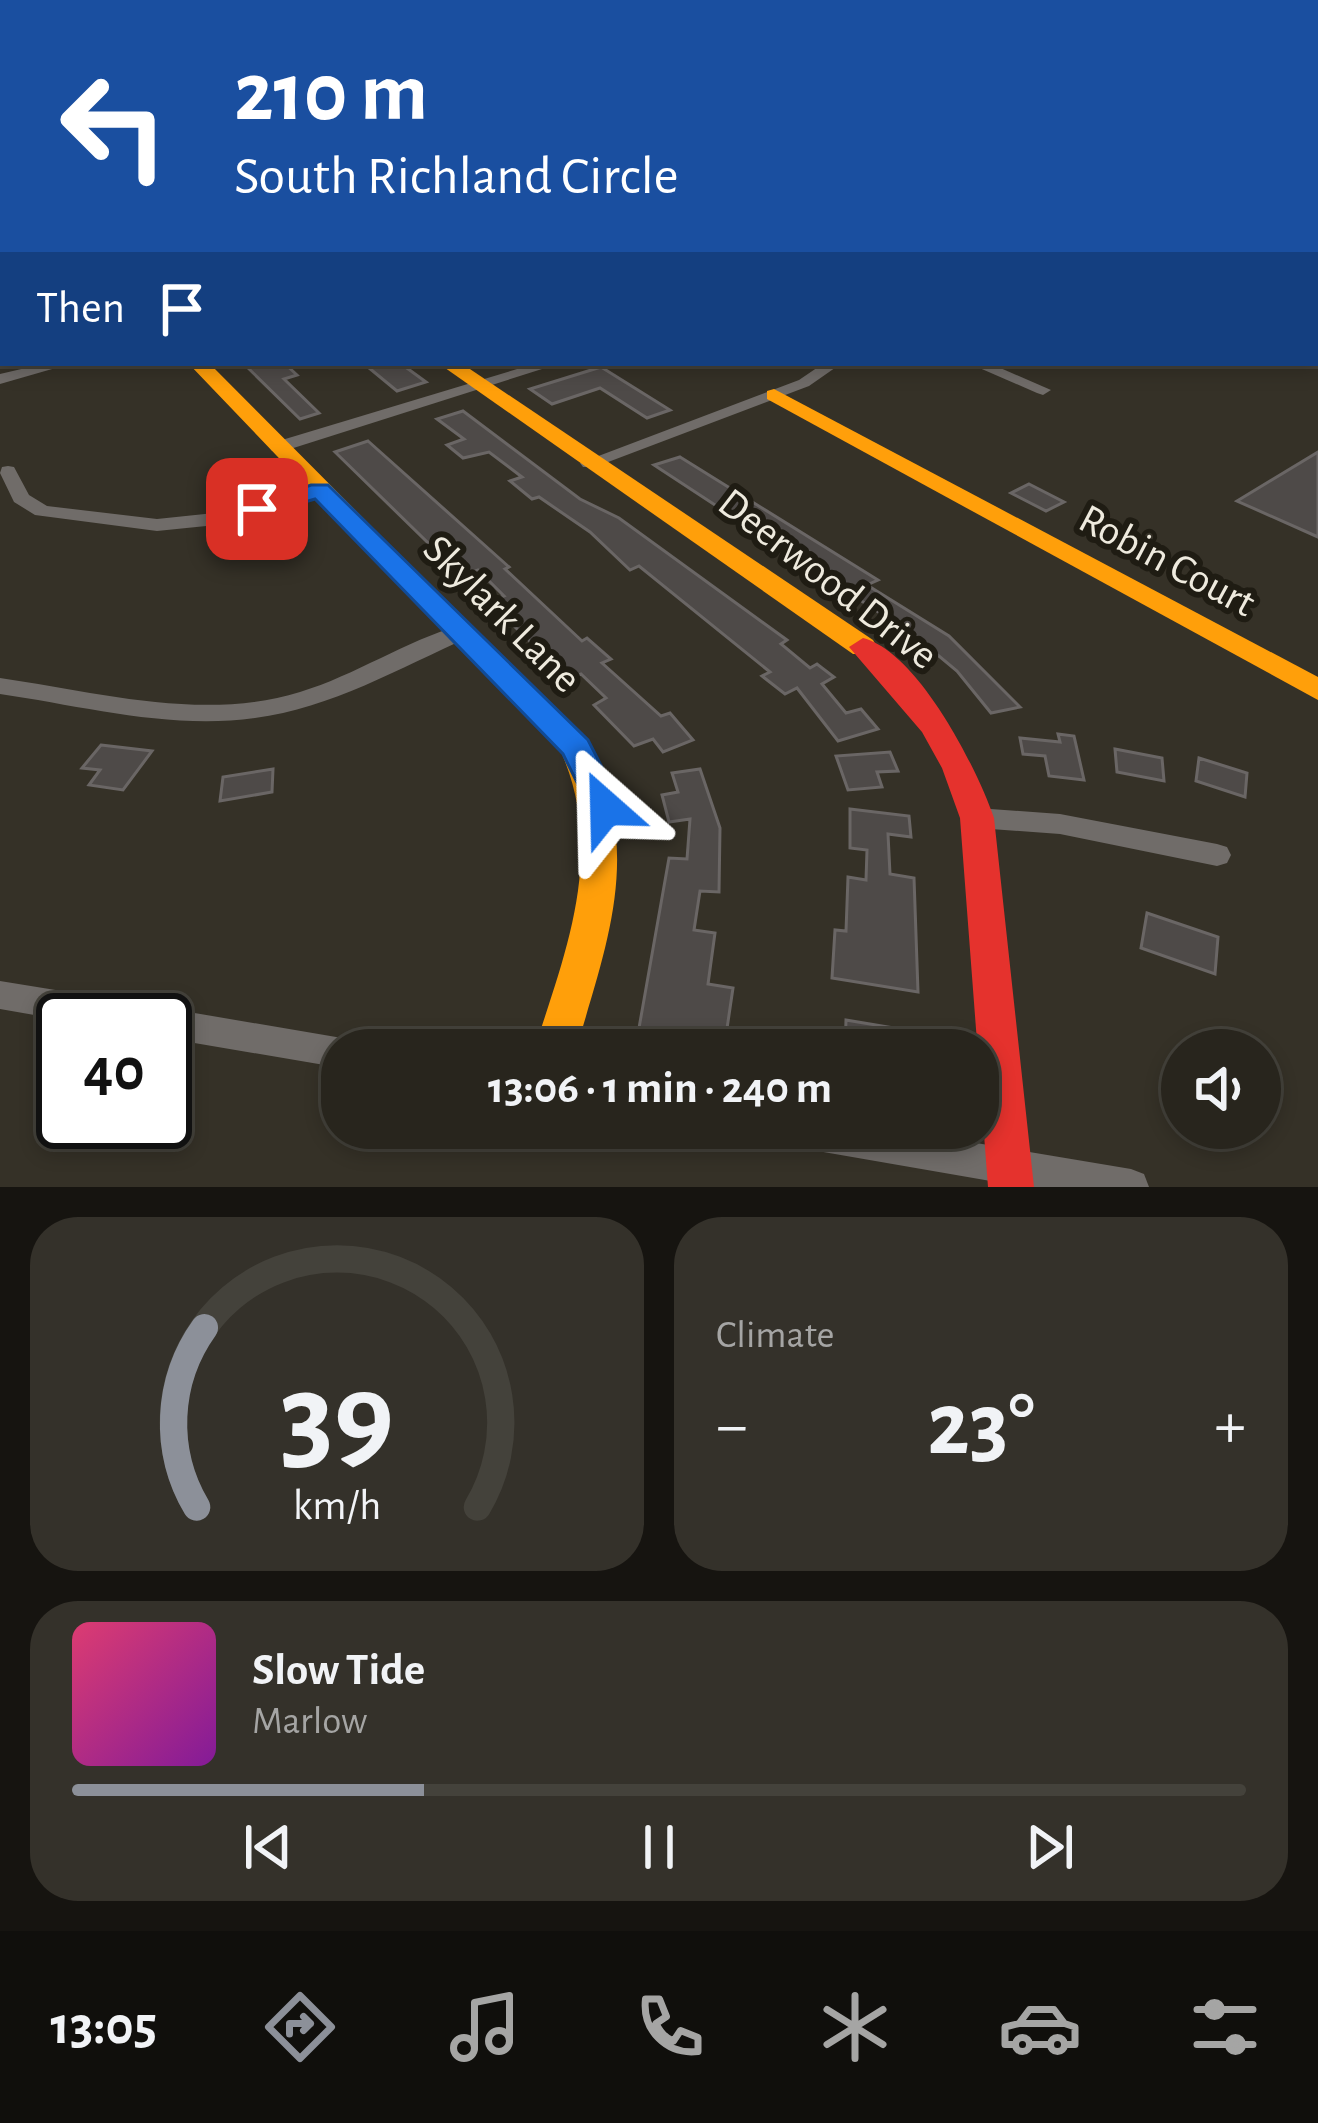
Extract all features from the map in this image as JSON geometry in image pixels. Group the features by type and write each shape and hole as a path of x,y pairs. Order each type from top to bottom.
{"street":[{"path":"0,379 53,366"},
{"name":"Skylark Lane","path":"200,366 577,748 606,808 606,856 561,1029"},
{"name":"Deerwood Drive","path":"452,366 590,463 699,530 892,670 954,750 977,818 1010,1177"},
{"path":"278,447 543,366"},
{"path":"590,463 774,395 828,366"},
{"path":"983,366 1043,390"},
{"name":"Robin Court","path":"774,395 1318,690"},
{"path":"8,471 21,498 42,512 157,525 226,518 320,490"},
{"path":"0,686 201,712 257,710 313,695 461,632"},
{"path":"977,818 1060,824 1216,855"},
{"path":"0,995 36,1001"},
{"path":"192,1028 321,1049"},
{"path":"880,1149 1010,1177 1131,1187"}],"building":[{"path":"246,366 287,366 297,375 284,379 319,413 300,419"},
{"path":"367,366 404,366 426,382 397,391"},
{"path":"601,367 670,410 647,418 600,388 552,404 530,389"},
{"path":"463,411 580,499 619,518 787,640 781,644 810,668 817,664 834,677 822,684 846,713 861,709 878,729 838,741 797,688 785,694 762,676 770,672 639,566 630,570 590,532 539,497 532,499 510,481 522,477 489,452 463,458 447,445 464,439 437,419"},
{"path":"368,441 509,567 505,569 582,641 587,638 611,659 602,663 661,716 670,713 693,740 663,752 653,739 634,746 594,705 606,698 581,674 569,679 489,602 504,596 478,570 462,576 335,452"},
{"path":"1318,452 1318,537 1237,501"},
{"path":"680,457 878,580 867,585 949,636 1020,707 991,713 957,671 915,636 654,465"},
{"path":"1029,484 1064,502 1046,511 1011,493"},
{"path":"1058,734 1074,736 1084,780 1049,776 1045,756 1023,754 1020,738 1060,742"},
{"path":"101,745 152,751 123,790 89,785 100,770 82,768"},
{"path":"1115,749 1162,758 1164,781 1117,772"},
{"path":"890,752 898,771 877,772 882,787 848,790 836,756"},
{"path":"1199,758 1247,773 1245,797 1196,781"},
{"path":"273,769 272,792 220,801 223,777"},
{"path":"700,769 720,828 719,892 700,891 694,930 715,933 708,984 733,988 727,1029 639,1028 669,858 687,859 690,819 669,822 662,795 678,792 672,773"},
{"path":"850,809 909,816 911,837 888,834 890,874 914,878 918,992 832,978 835,930 846,931 848,877 866,880 867,850 850,848"},
{"path":"1147,913 1218,937 1215,974 1141,948"},
{"path":"846,1020 900,1029 846,1029"}],"traffic: slow":[{"path":"201,366 576,748 592,785 602,860 589,936 561,1029"},
{"path":"452,366 863,647"},
{"path":"774,395 1318,690"}],"traffic: jam":[{"path":"863,647 933,724 958,768 977,818 1011,1187"}],"route":[{"path":"257,509 320,490 577,748 597,781 606,808"}]}
